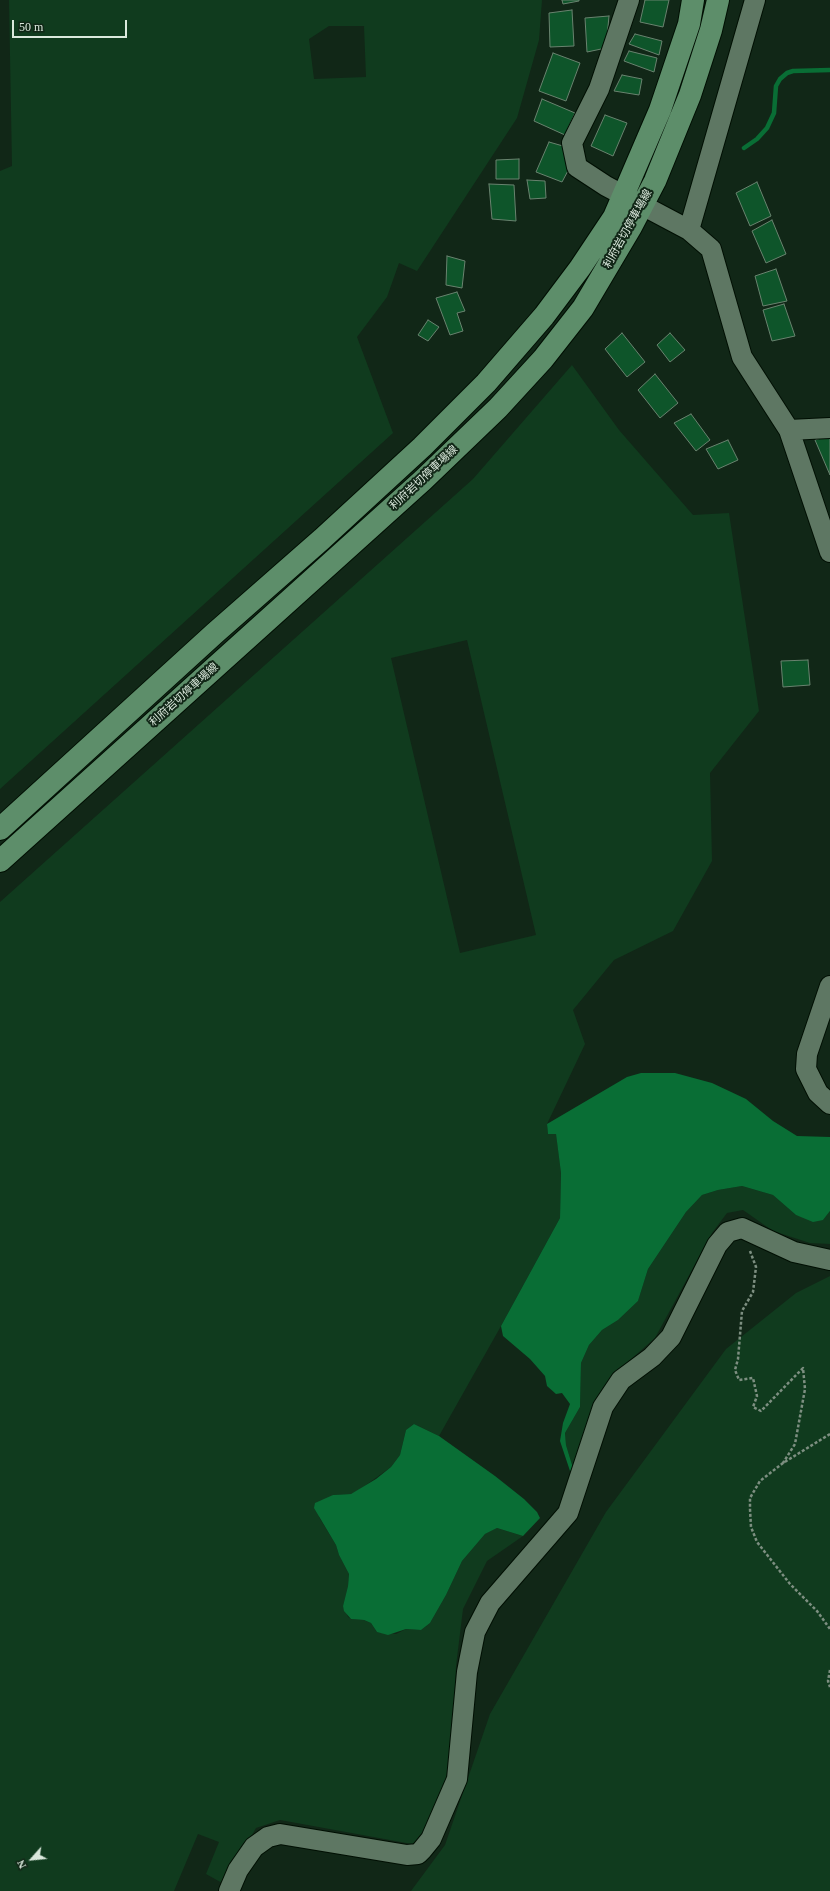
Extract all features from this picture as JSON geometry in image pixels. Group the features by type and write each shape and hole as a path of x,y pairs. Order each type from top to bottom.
{"main road":[{"name":"利府岩切停車場線","path":"0,829 215,632 322,539 422,447 486,383 544,316 580,268 614,217 660,110 689,24 693,0"},
{"name":"利府岩切停車場線","path":"0,860 423,480 498,408 544,359 584,308 643,205 655,181 690,95 712,30 718,0"}],"street":[{"path":"629,0 599,90 572,143 578,167 606,186 689,230 711,249 742,357 789,430 830,552"},
{"path":"689,230 755,0"},
{"path":"789,430 830,428"},
{"path":"830,986 807,1054 806,1069 818,1093 830,1104"},
{"path":"229,1891 238,1870 254,1847 268,1838 280,1834 406,1855 418,1854 422,1850 431,1839 457,1779 467,1672 475,1632 490,1603 568,1513 603,1407 621,1380 652,1357 671,1337 717,1245 728,1232 742,1228 794,1252 830,1260"}],"path":[{"path":"742,1228 756,1268 753,1292 742,1311 738,1359 735,1370 739,1380 753,1378 757,1396 753,1407 761,1411 803,1368 805,1389 795,1444 783,1463"},
{"path":"830,1434 783,1463 760,1482 750,1498 751,1527 758,1542 785,1578 817,1611 830,1629"},
{"path":"830,1670 828,1681 830,1687"}],"shaded area":[{"path":"9,0 542,0 539,40 517,118 417,271 399,263 387,297 357,337 393,433 0,789 0,171 12,166","holes":["329,26 364,26 366,77 314,79 309,39"]},
{"path":"572,365 619,430 693,515 729,513 759,711 710,773 712,861 673,931 614,960 573,1010 585,1044 547,1124 548,1134 556,1133 561,1173 560,1218 439,1436 414,1424 406,1430 400,1455 391,1467 351,1494 333,1495 319,1517 336,1545 339,1555 349,1574 348,1586 343,1606 348,1617 371,1623 377,1632 396,1634 406,1629 421,1630 430,1623 446,1595 462,1561 485,1534 497,1528 523,1536 487,1561 463,1609 456,1666 452,1772 420,1840 412,1844 280,1820 256,1828 224,1884 206,1874 219,1842 198,1834 174,1891 0,1891 0,902 473,479","holes":["467,640 536,935 460,953 391,658"]},
{"path":"641,1073 675,1073 712,1083 746,1099 773,1121 797,1136 830,1137 830,1211 823,1220 813,1222 796,1215 773,1195 742,1186 718,1190 702,1195 686,1212 648,1269 638,1301 618,1320 602,1330 589,1345 581,1363 580,1407 565,1433 566,1445 573,1468 570,1471 560,1441 563,1423 570,1404 562,1393 556,1394 547,1386 545,1376 530,1359 503,1336 501,1326 560,1218 561,1173 556,1134 548,1134 547,1124 627,1077"},
{"path":"742,1186 773,1195 796,1215 823,1220 830,1211 830,1244 810,1243 773,1231 743,1210 727,1213 712,1233 655,1338 613,1375 591,1410 573,1468 566,1445 565,1433 580,1407 581,1363 589,1345 602,1330 618,1320 638,1301 648,1269 686,1212 702,1195 718,1190"},
{"path":"830,1276 830,1891 411,1891 445,1845 490,1714 606,1512 726,1349 796,1293"},
{"path":"414,1424 439,1436 495,1476 524,1499 537,1512 540,1518 523,1536 497,1528 485,1534 462,1561 446,1595 430,1623 421,1630 406,1629 388,1635 377,1632 371,1623 364,1620 351,1619 344,1611 343,1606 348,1586 349,1574 339,1555 336,1545 314,1508 315,1503 333,1495 351,1494 376,1479 391,1467 400,1455 406,1430"}],"building":[{"path":"562,0 579,0 579,1 563,4"},
{"path":"645,0 669,0 663,27 640,22"},
{"path":"572,10 574,46 550,47 549,13"},
{"path":"609,16 606,48 587,52 585,18"},
{"path":"635,34 662,41 659,55 629,44"},
{"path":"629,51 657,58 654,72 624,61"},
{"path":"553,53 580,63 566,101 539,91"},
{"path":"622,75 642,79 639,95 614,91"},
{"path":"542,99 575,113 565,135 534,121"},
{"path":"605,115 627,123 613,156 591,146"},
{"path":"549,142 563,146 570,167 562,182 536,172"},
{"path":"519,159 519,179 496,179 496,160"},
{"path":"527,180 545,181 546,198 530,199"},
{"path":"757,182 771,216 750,226 736,193"},
{"path":"489,184 514,185 516,221 492,219"},
{"path":"772,220 786,254 766,263 752,231"},
{"path":"447,256 465,261 462,288 446,285"},
{"path":"776,269 787,301 763,306 755,276"},
{"path":"457,292 465,311 457,313 463,331 450,335 436,298"},
{"path":"784,304 795,336 772,341 763,310"},
{"path":"428,320 439,327 428,341 418,335"},
{"path":"622,333 645,362 627,377 605,349"},
{"path":"670,333 685,350 670,362 657,345"},
{"path":"655,374 678,403 660,418 638,390"},
{"path":"691,414 710,440 696,451 674,423"},
{"path":"830,435 830,475 815,440"},
{"path":"728,440 738,460 718,469 706,449"},
{"path":"808,660 810,685 783,687 781,661"}],"waterway":[{"path":"744,148 757,139 767,128 774,113 776,86 780,79 787,73 793,71 830,70"}]}
